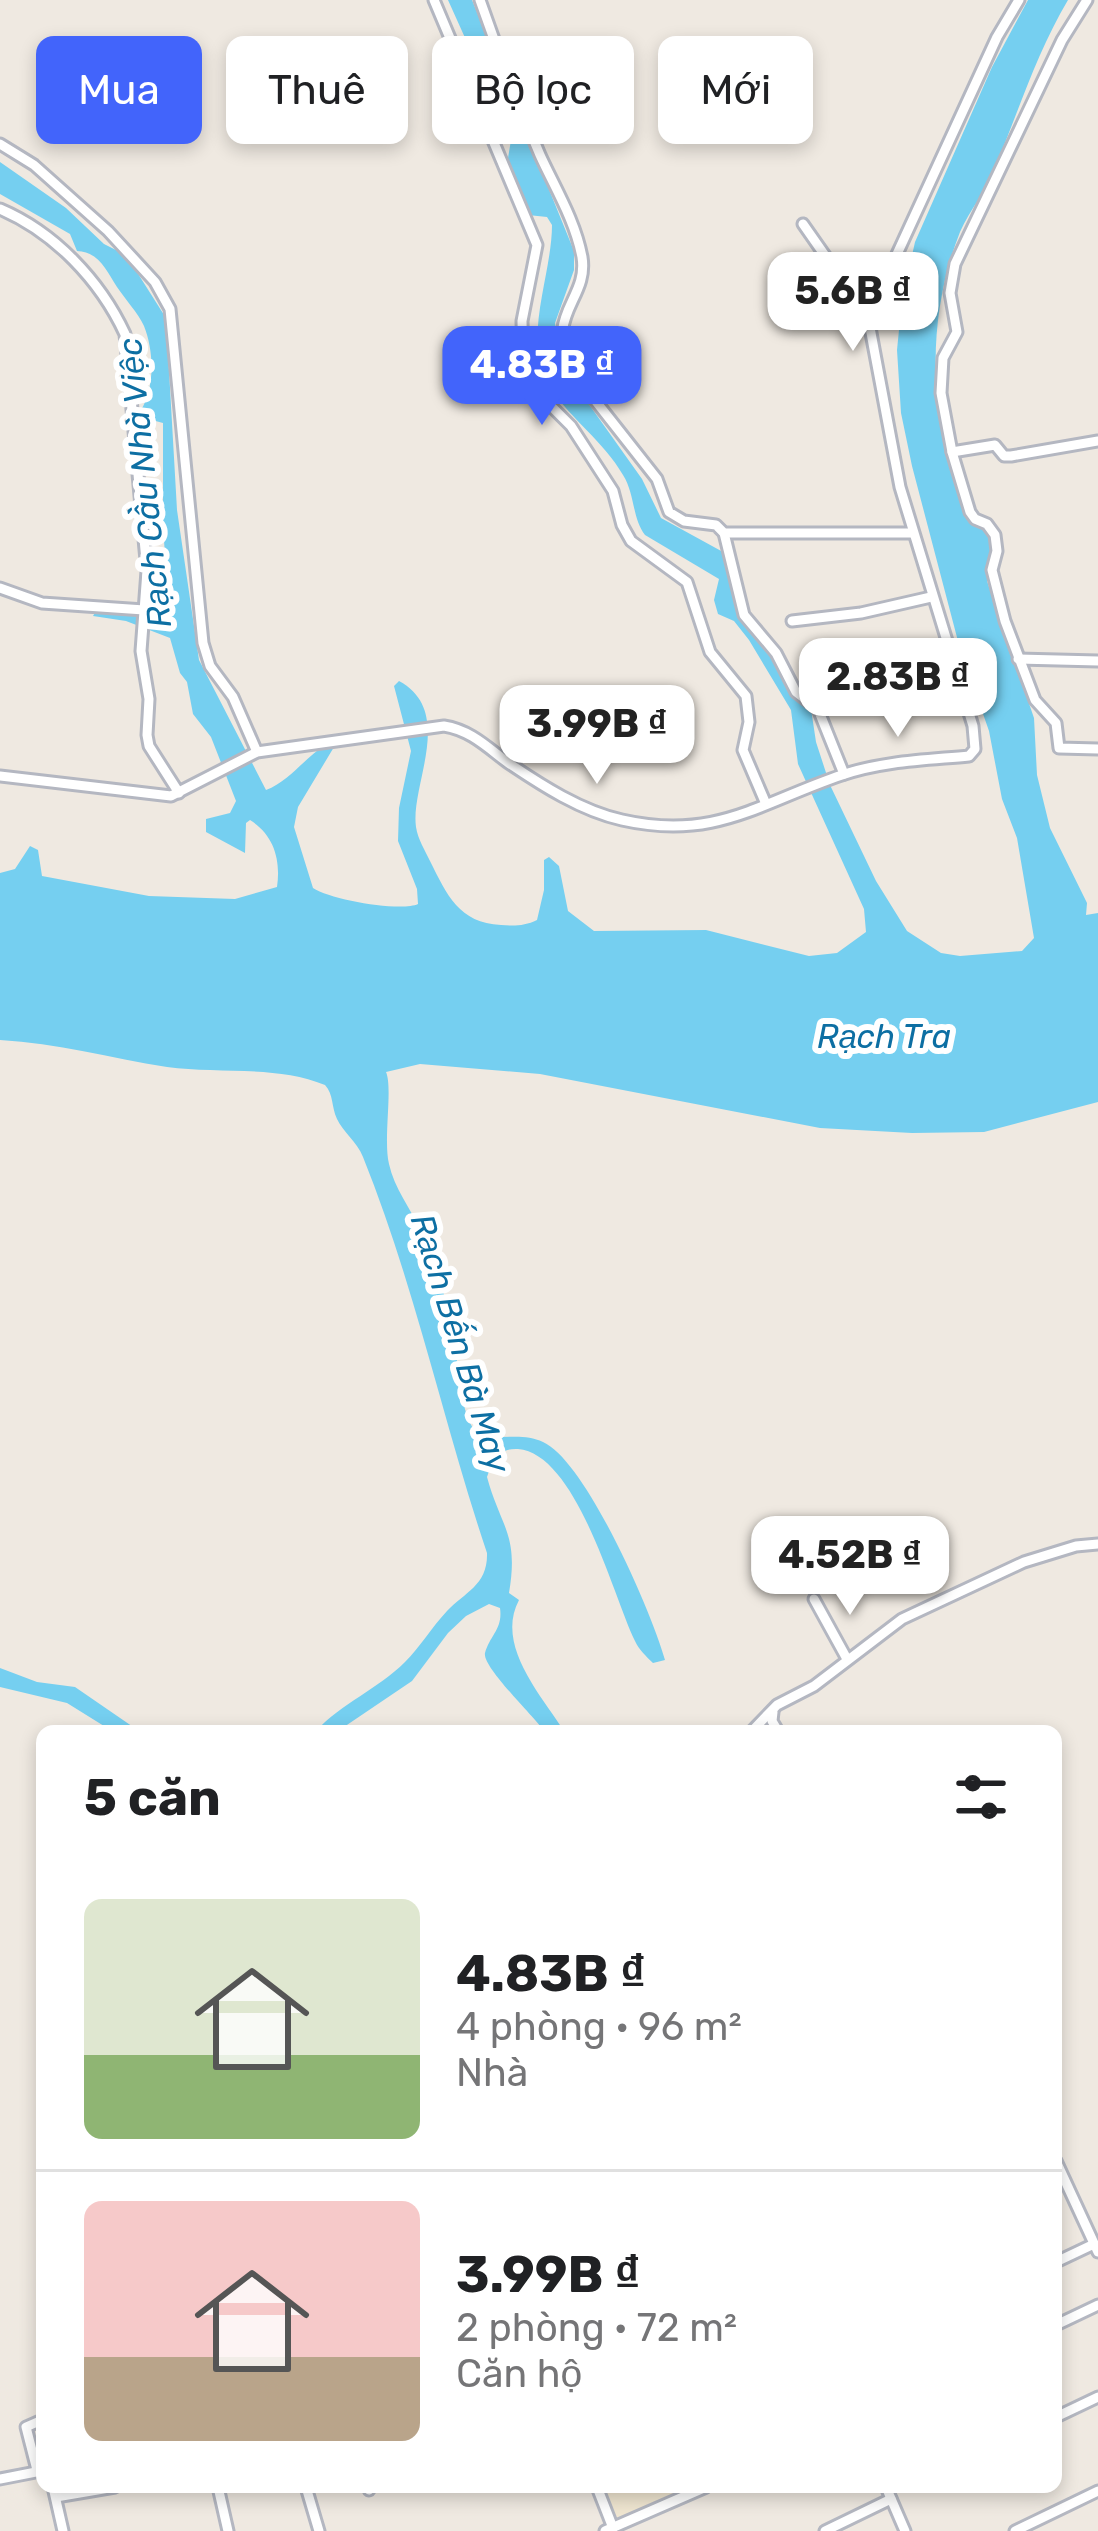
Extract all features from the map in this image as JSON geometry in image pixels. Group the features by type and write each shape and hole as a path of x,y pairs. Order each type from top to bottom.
{"street":[{"path":"434,0 537,245 521,321 523,370 531,386 571,427 613,491 622,525 632,541 686,582 710,652 746,695 743,750 766,804"},
{"path":"480,0 542,159 569,214 582,257 578,286 565,312 565,357 657,479 670,512 690,523 716,525 724,533 744,615 773,648 796,692 818,709 841,775"},
{"path":"868,317 997,37 1019,0"},
{"path":"1088,0 1062,40 955,264 950,292 957,332 943,358 940,393 972,517 987,524 995,536 992,572 1035,700 1054,719 1059,748 1098,749"},
{"path":"0,144 34,165 108,231 155,282 170,309 203,644 210,667 233,697 255,753"},
{"path":"0,209 31,223 73,260 118,317 125,334 147,571 141,661 148,687 149,746 179,793"},
{"path":"0,776 162,796 179,793 255,753 439,726 470,735 577,804 616,819 662,828 713,825 841,775 890,763 969,756 975,749 973,726 890,450 868,317 803,224"},
{"path":"952,452 995,445 1011,457 1098,441"},
{"path":"724,533 912,533"},
{"path":"0,588 42,603 144,611"},
{"path":"792,621 861,613 931,597"},
{"path":"1018,659 1098,661"},
{"path":"759,1725 777,1705 814,1686 902,1619 1024,1562 1098,1544"},
{"path":"814,1599 848,1659"},
{"path":"773,1712 774,1725"},
{"path":"1062,2174 1096,2248 1062,2259"},
{"path":"1062,2322 1098,2305"},
{"path":"1062,2411 1098,2397"},
{"path":"36,2423 26,2427 36,2461"},
{"path":"0,2479 36,2472"},
{"path":"1015,2531 1098,2491"},
{"path":"54,2493 63,2531"},
{"path":"219,2493 227,2531"},
{"path":"308,2493 319,2531"},
{"path":"599,2493 609,2529 692,2493"},
{"path":"825,2531 888,2493 905,2531"}],"shaded area":[{"path":"605,2493 681,2493 615,2522"}],"water":[{"name":"Rạch Tra","path":"448,0 472,0 487,36 464,36"},
{"name":"Rạch Tra","path":"1028,0 1068,0 950,261 938,322 936,384 946,445 964,502 974,521 989,534 987,581 1034,718 1037,775 1050,828 1087,903 1086,915 1098,913 1098,1102 984,1132 912,1133 820,1128 540,1074 420,1064 386,1072 389,1164 438,1275 471,1424 478,1436 535,1439 560,1455 615,1540 665,1660 653,1663 637,1644 590,1530 558,1475 539,1457 511,1449 497,1456 487,1477 510,1544 509,1593 519,1600 513,1634 524,1669 560,1725 539,1725 486,1660 500,1615 500,1608 489,1604 448,1633 412,1681 347,1725 323,1725 405,1662 480,1580 487,1553 381,1206 363,1157 337,1119 325,1085 267,1072 167,1067 0,1040 0,873 15,869 30,846 38,850 42,876 149,896 235,899 277,887 278,877 270,841 250,820 245,853 206,832 206,819 230,813 236,801 211,737 193,714 170,638 126,621 93,616 96,611 169,610 163,423 137,416 150,385 148,337 101,263 77,251 70,234 0,194 0,162 116,250 135,269 166,318 177,510 199,660 266,790 327,744 334,747 298,807 294,827 313,888 366,904 418,904 398,841 399,808 411,751 394,686 399,681 416,694 428,730 416,810 418,836 449,896 465,913 487,923 537,920 544,860 549,857 559,866 568,911 594,931 706,930 809,956 837,953 866,932 864,909 798,764 791,710 749,640 734,621 718,614 714,600 719,579 645,535 623,475 551,389 542,371 538,330 552,225 547,217 528,215 507,164 510,144 531,144 574,251 574,270 555,323 561,365 642,479 661,518 723,552 730,562 740,616 811,709 830,785 876,881 907,931 941,953 1022,951 1034,938 1017,838 1002,799 989,731 959,645 912,466 901,413 897,350 915,242 992,67"},
{"path":"0,1668 37,1682 75,1687 130,1725 102,1725 67,1703 0,1687"}],"water label":[{"name":"Rạch Cầu Nhà Việc","path":"144,483"},
{"name":"Rạch Bến Bà May","path":"461,1343"}]}
